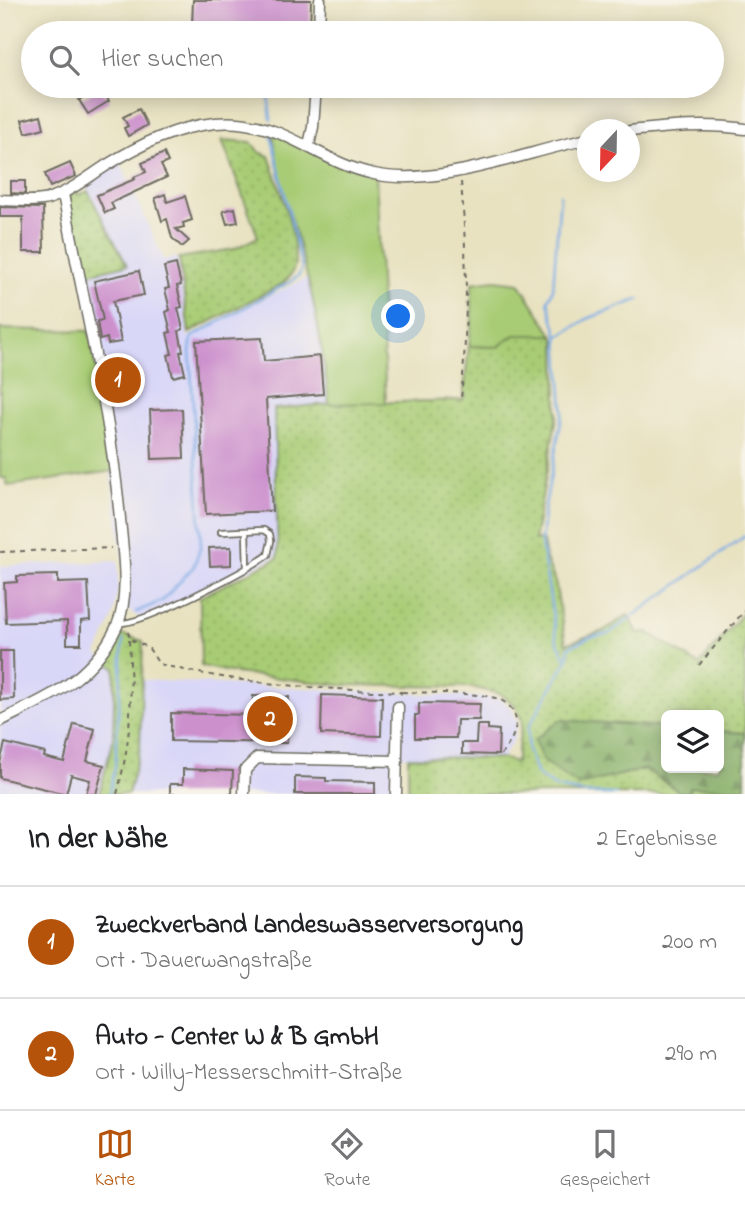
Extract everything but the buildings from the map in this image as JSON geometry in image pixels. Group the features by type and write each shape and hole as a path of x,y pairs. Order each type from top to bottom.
{"street":[{"path":"319,21 320,0"},
{"path":"309,145 315,98"},
{"path":"0,200 44,200 63,194 164,134 189,127 226,123 259,125 309,145 338,162 375,175 421,177 456,172 577,142"},
{"path":"640,130 723,126 745,129"},
{"path":"0,721 81,676 95,661 121,623 124,590 123,547 110,436 63,194"},
{"path":"396,794 398,707"},
{"path":"244,794 245,770 257,758 397,761"}],"lane":[{"path":"121,623 139,621 247,569 268,555 270,534 264,530 221,532"},
{"path":"246,531 247,569"}],"path":[{"path":"456,172 461,183 467,280 466,348 461,399"},
{"path":"0,552 123,547"},
{"path":"699,665 745,610"},
{"path":"121,623 131,640 148,647 159,664 176,668 228,678 328,690 500,699 512,709 517,723 513,741 500,756"},
{"path":"117,794 131,728 131,640"},
{"path":"398,707 401,692"}],"shaded area":[{"path":"119,160 164,260 177,257 188,337 308,277 321,341 329,404 274,409 277,556 144,621 125,608 127,590 83,276 127,265 84,182"},
{"path":"118,561 118,588 113,617 97,654 115,668 113,740 99,794 0,794 0,722 11,716 0,713 0,566"},
{"path":"142,680 500,699 512,709 517,723 513,741 502,758 400,756 392,794 128,794 140,744"}],"green space":[{"path":"273,130 375,175 386,403 329,404 314,308 282,186"},
{"path":"222,140 251,142 259,152 269,156 290,222 295,263 292,273 282,284 189,333 179,258 234,249 258,237"},
{"path":"75,191 79,195 88,191 127,265 83,275 68,206 69,197"},
{"path":"495,280 519,283 553,335 515,335 497,347 469,346 472,283"},
{"path":"0,329 89,331 115,471 8,486 6,478 0,478"},
{"path":"515,335 553,335 556,341 557,415 534,540 543,541 546,559 555,581 566,644 603,631 628,615 638,633 648,632 699,665 745,611 745,733 724,731 724,710 661,710 661,727 560,720 578,785 645,769 683,794 408,794 408,757 502,758 516,763 522,721 516,706 501,694 471,687 339,685 235,673 201,666 200,597 278,558 274,409 329,404 463,400 469,346 497,347"},
{"path":"119,634 143,641 140,749 128,794 99,794 113,740 115,668 106,662"},
{"path":"560,720 661,727 661,773 724,773 724,731 745,733 745,789 690,787 688,794 683,794 645,769 578,785 543,761 534,740"},
{"path":"690,786 745,789 745,794 688,794"}],"waterway":[{"path":"268,98 271,120"},
{"path":"136,612 162,601 194,566 201,546 190,351 192,337 290,282 299,275 302,268 271,135"},
{"path":"560,195 553,289 548,301 558,337 563,411 544,511 541,542 557,641 567,660 528,728 528,750 537,775 557,788 585,793 616,794"},
{"path":"558,337 587,319 640,299"},
{"path":"568,658 569,647 590,637 608,634 745,536"},
{"path":"109,794 115,768 123,640"}],"place":[{"name":"Zweckverband Landeswasserversorgung","path":"118,380"},
{"name":"Auto - Center W & B GmbH","path":"270,719"}]}
